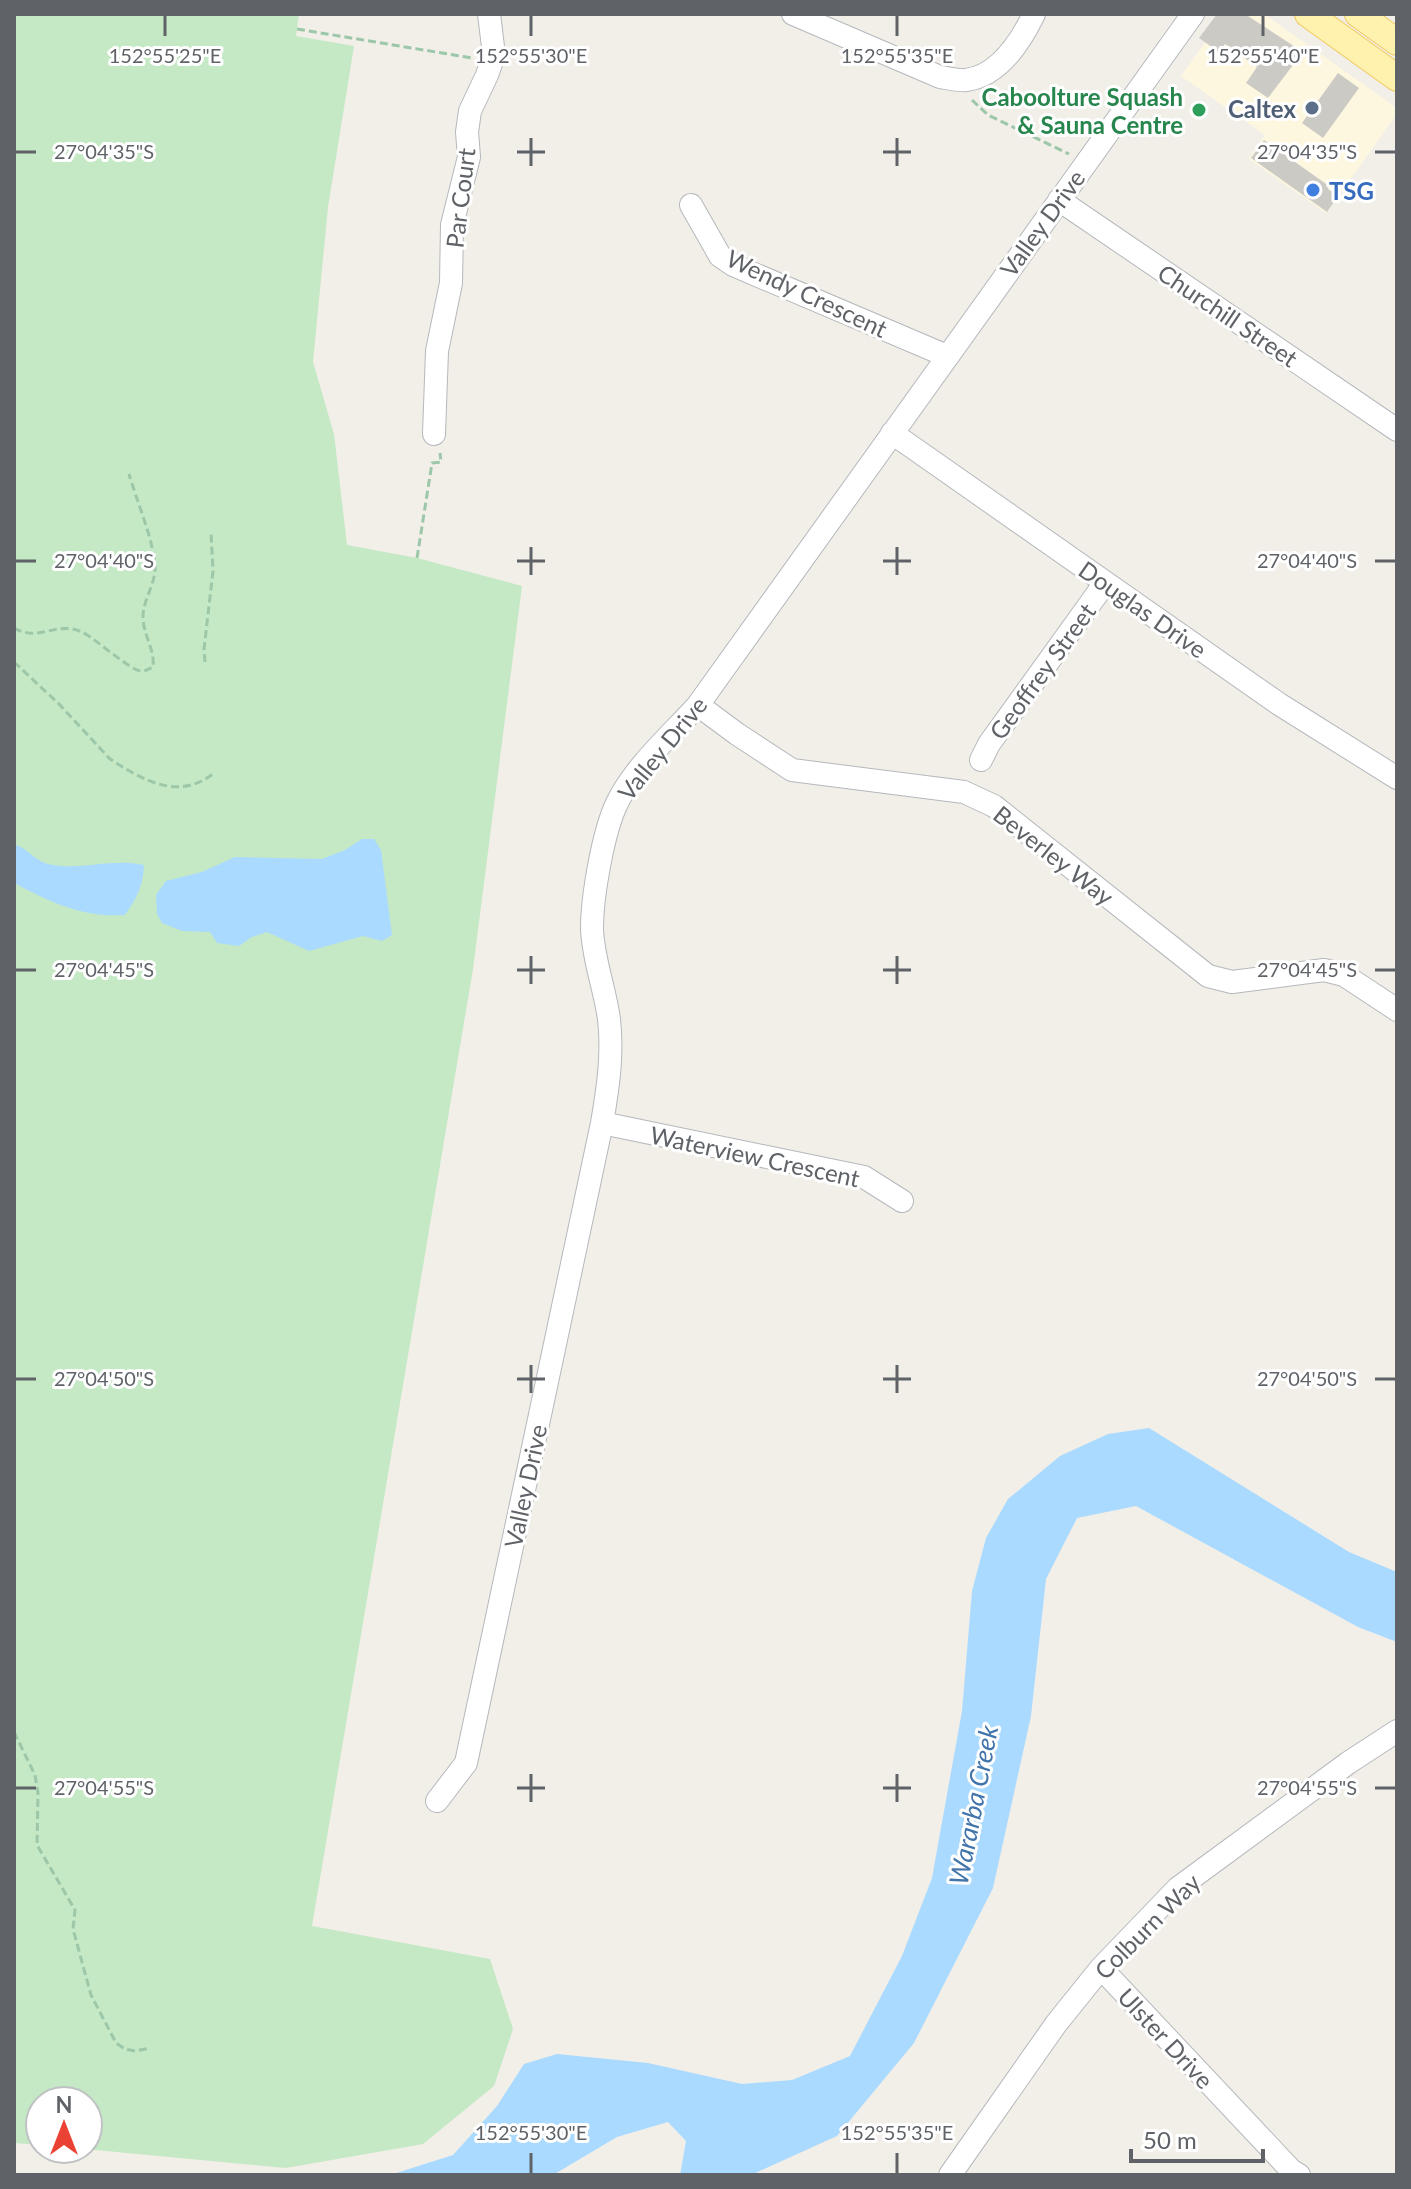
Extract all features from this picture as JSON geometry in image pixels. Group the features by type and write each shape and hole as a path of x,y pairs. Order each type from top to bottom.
{"main road":[{"path":"1308,14 1397,78"},
{"path":"1358,14 1397,42"}],"street":[{"name":"Par Court","path":"434,434 437,351 451,283 452,225 469,157 467,132 470,111 494,55 489,14"},
{"path":"793,14 940,77 965,80 985,74 1004,59 1025,33 1034,14"},
{"name":"Valley Drive","path":"437,1801 466,1763 602,1123 611,1069 609,1020 592,930 607,831 616,804 632,779 698,705 1193,14"},
{"name":"Churchill Street","path":"1059,200 1397,430"},
{"name":"Wendy Crescent","path":"691,205 720,256 733,265 947,356"},
{"name":"Douglas Drive","path":"892,433 1279,704 1397,778"},
{"name":"Geoffrey Street","path":"981,760 989,744 1105,583"},
{"name":"Beverley Way","path":"698,705 792,770 964,792 994,806 1208,976 1232,982 1324,970 1344,975 1397,1010"},
{"name":"Waterview Crescent","path":"602,1123 864,1177 902,1201"},
{"name":"Colburn Way","path":"950,2175 1056,2024 1101,1968 1178,1888 1348,1763 1397,1731"},
{"name":"Ulster Drive","path":"1101,1968 1299,2175"}],"path":[{"path":"297,29 491,61"},
{"path":"969,98 988,115 1072,156"},
{"path":"417,558 432,463 441,462 434,434"},
{"path":"14,628 35,635 56,628 72,629 99,643 133,669 141,671 153,667 154,656 144,629 143,612 154,578 155,558 129,474"},
{"path":"205,662 213,571 211,532"},
{"path":"14,662 119,765 173,788 198,785 214,773"},
{"path":"14,1732 35,1775 38,1793 37,1845 75,1910 73,1929 91,1995 116,2043 135,2051 150,2048"}],"shaded area":[{"path":"1226,14 1264,14 1397,108 1397,114 1326,213 1249,159 1265,135 1181,76"}],"green space":[{"path":"14,14 299,14 296,36 354,46 328,207 313,362 334,434 347,545 417,558 522,586 473,969 312,1926 490,1959 513,2029 494,2086 423,2144 286,2168 104,2151 104,2085 24,2085 24,2144 14,2143"}],"water":[{"path":"362,839 374,839 381,850 392,935 382,941 363,936 309,951 267,932 239,946 217,943 210,932 182,931 162,923 157,914 156,895 166,881 202,872 235,857 322,859"},
{"path":"14,844 42,862 53,865 144,865 139,892 125,915 95,914 54,902 14,883"},
{"name":"Wararba Creek","path":"1149,1428 1349,1552 1397,1572 1397,1642 1358,1627 1136,1506 1077,1518 1046,1579 1031,1716 993,1888 914,2043 837,2136 751,2175 680,2175 686,2141 668,2122 617,2137 553,2175 390,2175 453,2155 497,2106 524,2064 557,2054 648,2063 742,2084 792,2080 850,2056 902,1956 932,1878 962,1711 972,1591 986,1538 1008,1499 1060,1456 1108,1434"}],"building":[{"path":"1217,14 1245,14 1303,52 1268,98 1246,83 1257,67 1225,44 1219,52 1199,38"},
{"path":"1338,73 1359,88 1323,138 1302,123"},
{"path":"1264,140 1329,186 1328,189 1338,196 1327,212 1251,158"}],"place":[{"name":"Caltex","path":"1312,108"},
{"name":"Caboolture Squash & Sauna Centre","path":"1199,110"},
{"name":"TSG","path":"1313,190"}]}
